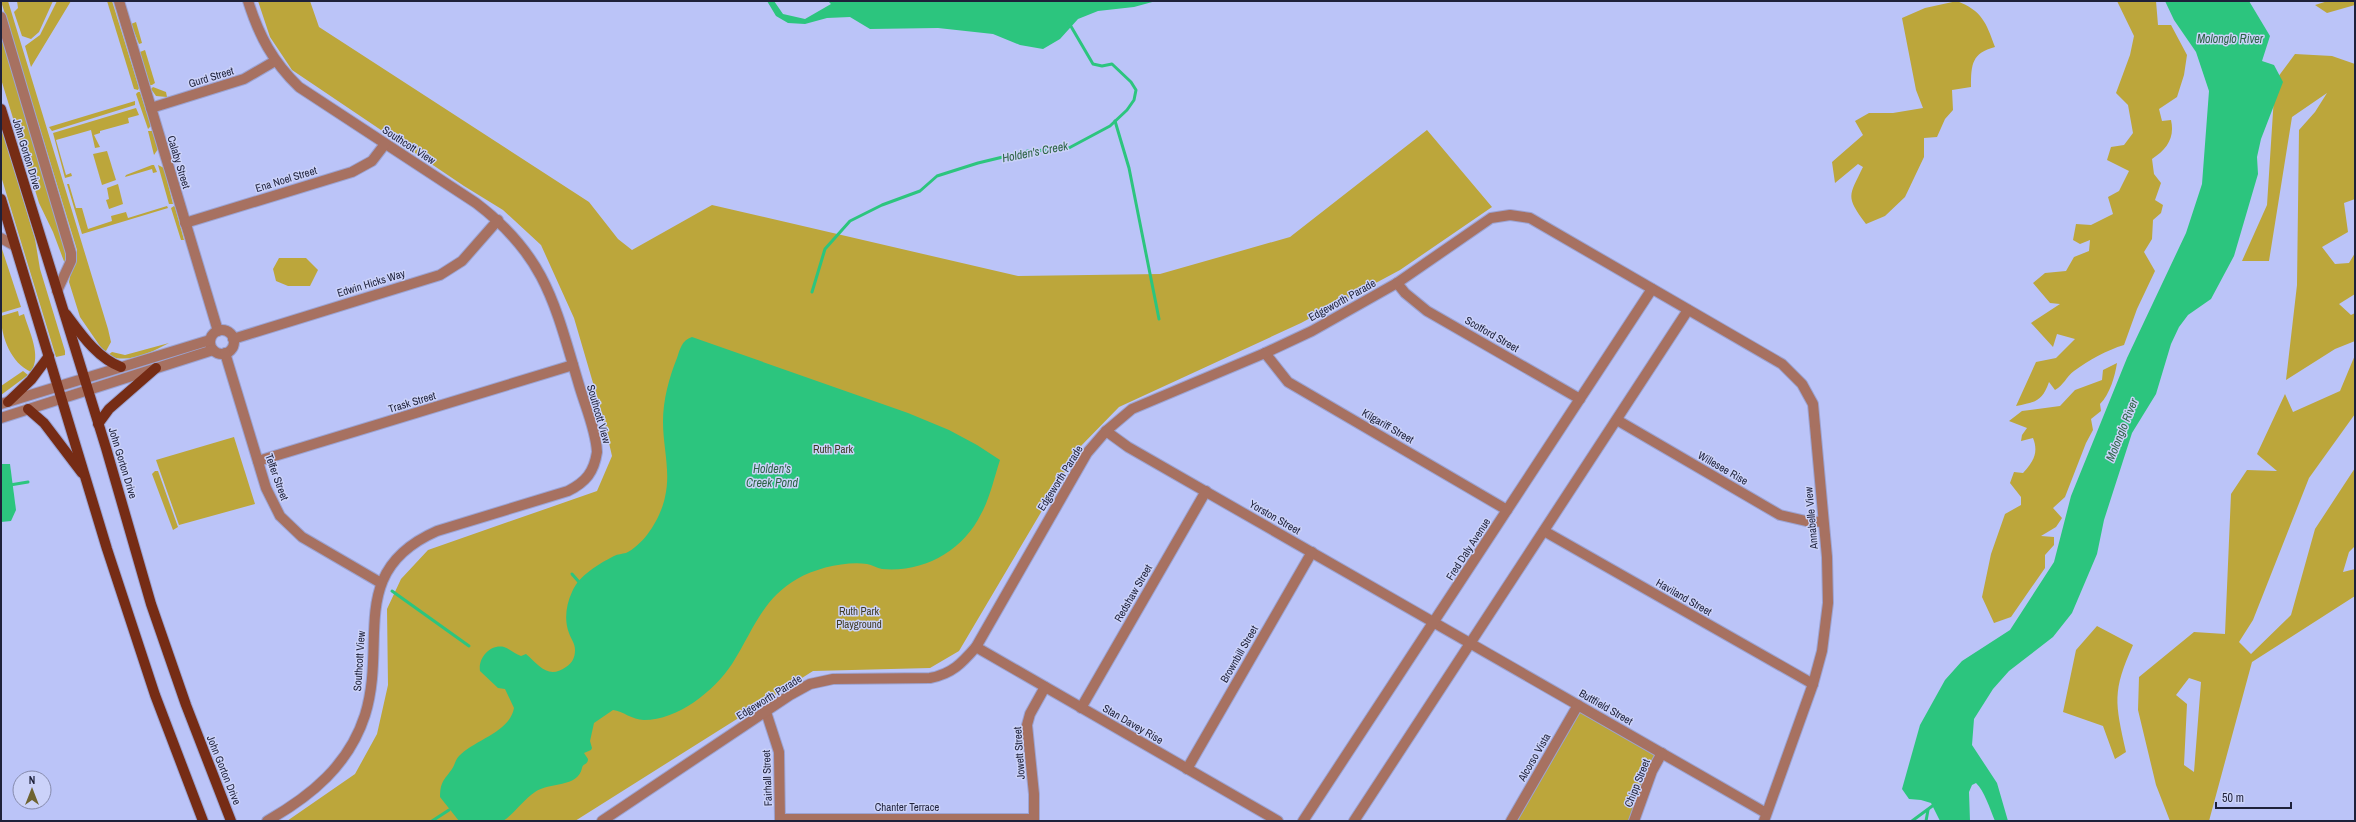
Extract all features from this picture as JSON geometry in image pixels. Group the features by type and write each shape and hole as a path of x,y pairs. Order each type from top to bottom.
{"main road":[{"name":"John Gorton Drive","path":"1,110 88,390 151,604 186,705 232,821"},
{"path":"1,199 107,549 155,695 203,821"},
{"path":"62,307 87,342 109,363 121,367"},
{"path":"5,403 31,380 49,356"},
{"path":"98,424 108,409 156,368"},
{"path":"28,409 44,424 86,478"}],"street":[{"name":"Calaby Street","path":"119,1 218,331"},
{"name":"Southcott View","path":"248,1 259,33 281,71 299,87 498,220 522,245 546,284 573,365 597,446 595,465 589,476 580,486 437,531 419,539 396,558 380,583 375,606 370,691 365,715 354,740 332,774 312,792 267,821"},
{"path":"1,17 72,253 71,262 56,291"},
{"name":"Gurd Street","path":"151,108 244,79 275,61"},
{"name":"Ena Noel Street","path":"185,223 352,172 372,161 385,144"},
{"name":"Edgeworth Parade","path":"602,821 810,684 823,681 915,680 944,676 962,664 976,647 1087,453 1106,431 1132,409 1265,353 1312,331 1397,283 1491,218 1510,215 1530,218 1652,290"},
{"name":"Edwin Hicks Way","path":"233,338 440,275 462,261 498,220"},
{"path":"1,238 15,246"},
{"name":"Scotford Street","path":"1397,283 1404,293 1427,310 1580,399"},
{"name":"Annabelle View","path":"1652,290 1782,364 1802,384 1813,404 1827,557 1828,603 1822,651 1813,684 1765,817"},
{"name":"Fred Daly Avenue","path":"1303,821 1652,290"},
{"path":"1354,821 1688,310"},
{"path":"1,418 213,350 219,353 225,353 233,346 233,338 226,331 218,331 213,334 210,340 213,350"},
{"path":"5,403 210,340"},
{"name":"Telfer Street","path":"225,353 258,461 274,507 294,530 380,583"},
{"name":"Kilgariff Street","path":"1265,353 1288,382 1507,510"},
{"name":"Trask Street","path":"258,461 573,365"},
{"name":"Willesee Rise","path":"1617,420 1780,515 1806,521 1823,522"},
{"name":"Yorston Street","path":"1106,431 1122,443 1434,622"},
{"name":"Redshaw Street","path":"1082,708 1206,491"},
{"name":"Haviland Street","path":"1544,531 1813,684"},
{"name":"Brownbill Street","path":"1187,769 1312,552"},
{"name":"Buttfield Street","path":"1434,622 1662,754 1765,817"},
{"name":"Stan Davey Rise","path":"976,647 1278,821"},
{"name":"Jowett Street","path":"1034,820 1027,725 1030,714 1045,687"},
{"name":"Alcorso Vista","path":"1511,821 1578,705"},
{"name":"Fairhall Street","path":"766,712 779,752 780,820"},
{"name":"Chipp Street","path":"1634,821 1652,771 1662,754"},
{"name":"Chanter Terrace","path":"780,820 1034,820"}],"green space":[{"path":"1,1 8,1 108,329 111,342 104,352 80,317 69,282 71,271 77,260 77,250"},
{"path":"17,1 53,1 39,32 31,39 22,36 14,12 18,8"},
{"path":"57,1 71,1 31,67 25,46 40,35"},
{"path":"107,1 112,1 139,88 138,90 134,89"},
{"name":"Ruth Park","path":"258,1 310,1 319,27 589,202 618,239 632,250 712,205 1018,276 1160,274 1290,237 1427,130 1492,207 1400,270 1301,323 1119,407 1079,448 959,651 930,668 813,671 575,821 287,821 355,774 377,734 388,685 387,609 401,579 428,550 597,491 612,456 603,417 574,318 541,245 503,210 464,186 292,70 270,37"},
{"path":"1957,1 1978,13 1986,24 1995,47 1987,49 1977,56 1974,61 1971,87 1952,90 1953,110 1945,119 1937,137 1924,138 1924,157 1905,197 1885,216 1866,224 1859,215 1851,196 1852,190 1863,167 1858,164 1835,183 1832,162 1863,135 1855,121 1869,113 1893,113 1923,108 1916,90 1902,18 1925,8"},
{"path":"2117,1 2156,1 2158,25 2171,25 2187,55 2184,75 2177,97 2159,109 2162,121 2171,120 2172,132 2171,138 2166,147 2152,159 2154,174 2161,183 2155,200 2163,205 2161,213 2153,220 2152,239 2144,252 2155,271 2137,309 2124,345 2086,363 2071,373 2061,386 2055,390 2049,382 2044,394 2037,400 2016,406 2036,362 2056,358 2075,339 2057,334 2053,347 2031,323 2060,304 2050,303 2033,283 2045,273 2066,271 2074,257 2089,251 2090,240 2080,244 2073,240 2076,224 2091,225 2113,214 2108,197 2119,191 2129,171 2107,160 2111,147 2124,145 2133,133 2128,105 2116,93 2130,55 2134,36"},
{"path":"2328,1 2355,1 2355,5 2327,13 2315,5"},
{"path":"136,22 142,43 139,44 131,24"},
{"path":"1,31 68,254 65,264 53,232 39,203 1,79"},
{"path":"145,50 155,83 152,85 150,85 140,52"},
{"path":"2295,54 2332,56 2355,64 2355,199 2344,203 2348,232 2322,247 2335,264 2349,263 2355,253 2355,294 2339,304 2351,315 2355,313 2355,341 2335,349 2286,380 2297,285 2299,130 2315,112 2327,93 2292,117 2269,261 2242,261 2267,205 2275,81"},
{"path":"153,87 166,92 167,97 156,96 151,89"},
{"path":"140,92 151,126 148,129 136,94"},
{"path":"135,101 135,105 52,131 49,127"},
{"path":"136,108 139,115 128,118 129,123 100,131 100,133 94,135 100,147 95,148 91,130 56,140 66,175 71,173 72,176 65,178 53,133"},
{"path":"1,126 35,239 40,269 65,355 56,357 1,176"},
{"path":"148,131 152,131 158,149 154,155"},
{"path":"107,151 116,180 102,185 93,154"},
{"path":"154,165 157,172 153,173 152,169 125,177 126,175"},
{"path":"158,165 164,168 173,204 169,204"},
{"path":"67,184 69,184 76,208 82,208 88,229 112,221 111,216 126,212 128,218 167,206 168,208 82,234"},
{"path":"118,184 123,204 109,209 106,200 109,199 107,188"},
{"path":"174,206 184,240 181,240 171,208"},
{"path":"1,246 21,307 1,313"},
{"path":"279,258 306,258 318,270 310,286 288,286 276,281 273,269"},
{"path":"18,311 19,316 24,314 34,343 35,358 31,372 18,362 8,348 1,324 1,316"},
{"path":"169,343 155,350 131,358 115,358 108,355 112,352 125,355"},
{"path":"2355,355 2355,414 2309,478 2253,620 2239,642 2251,654 2291,615 2315,529 2355,468 2355,546 2349,552 2343,572 2355,569 2355,596 2252,662 2209,821 2170,821 2156,785 2138,710 2139,677 2194,632 2225,634 2231,494 2247,470 2277,471 2257,454 2285,394 2293,412 2340,391","holes":["2189,678 2201,682 2194,772 2184,765 2187,704 2176,695"]},
{"path":"2117,363 2112,385 2104,400 2100,404 2101,411 2091,419 2093,430 2086,443 2065,497 2053,508 2062,518 2056,527 2041,536 2054,537 2054,545 2045,555 2045,568 2011,617 1994,623 1982,597 1991,554 2005,514 2021,505 2021,497 2010,483 2014,472 2023,473 2030,465 2035,453 2035,443 2033,438 2021,441 2022,435 2027,428 2009,421 2022,411 2060,406 2075,390 2102,380 2103,370"},
{"path":"23,371 28,375 1,395 1,386"},
{"path":"234,437 255,504 179,525 156,460"},
{"path":"155,471 158,471 178,527 173,530 152,474"},
{"path":"2097,626 2133,645 2126,661 2119,686 2118,697 2118,709 2126,752 2115,759 2103,726 2063,712 2076,650"},
{"path":"1578,705 1662,753 1634,821 1511,821"}],"water":[{"path":"767,1 774,1 783,14 805,19 831,4 828,1 1156,1 1134,7 1098,11 1078,19 1060,39 1043,49 1020,45 993,34 938,28 870,29 850,17 827,18 805,24 788,23 776,16"},
{"name":"Molonglo River","path":"2165,1 2249,1 2270,36 2262,61 2274,65 2283,82 2261,139 2257,157 2258,174 2234,256 2211,299 2188,315 2179,327 2171,344 2156,394 2132,433 2104,520 2097,554 2072,613 2053,637 2009,671 1993,689 1974,719 1972,745 1997,783 2008,821 1995,821 1984,795 1976,783 1972,785 1969,792 1970,821 1940,821 1931,803 1909,799 1902,789 1920,725 1945,680 1962,661 2010,630 2054,562 2071,496 2127,358 2186,233 2202,184 2209,91 2196,52 2174,20"},
{"name":"Holden's Creek Pond","path":"692,337 908,413 949,430 977,445 1000,460 984,508 964,539 953,549 927,563 897,569 882,569 859,563 831,566 797,579 775,596 759,617 732,664 705,694 694,702 670,715 657,719 640,720 613,710 594,723 590,741 592,748 584,753 588,761 583,765 575,779 535,792 503,821 459,821 440,797 443,782 459,756 473,745 499,730 511,716 514,708 505,689 498,688 480,671 481,661 486,653 499,647 504,647 521,656 526,654 544,670 549,672 560,671 574,658 575,648 567,628 566,612 575,586 584,575 596,566 618,554 626,553 640,543 646,537 656,521 663,505 667,488 667,469 663,431 665,397 671,373 680,348 686,340"},
{"path":"1,464 10,464 16,510 11,521 1,522"}],"waterway":[{"name":"Holden's Creek","path":"812,292 825,249 850,221 882,205 920,191 937,176 978,163 1028,151 1067,149 1110,126 1127,110 1134,100 1136,90 1131,82 1112,64 1102,66 1093,64 1069,23"},
{"path":"1115,121 1129,168 1159,319"},
{"path":"10,485 28,482"},
{"path":"572,574 579,582"},
{"path":"392,591 469,646"},
{"path":"1912,821 1935,804"},
{"name":"Holden's Creek","path":"432,821 449,810"},
{"path":"1926,821 1928,810"}],"park label":[{"name":"Ruth Park Playground","path":"859,617"}]}
